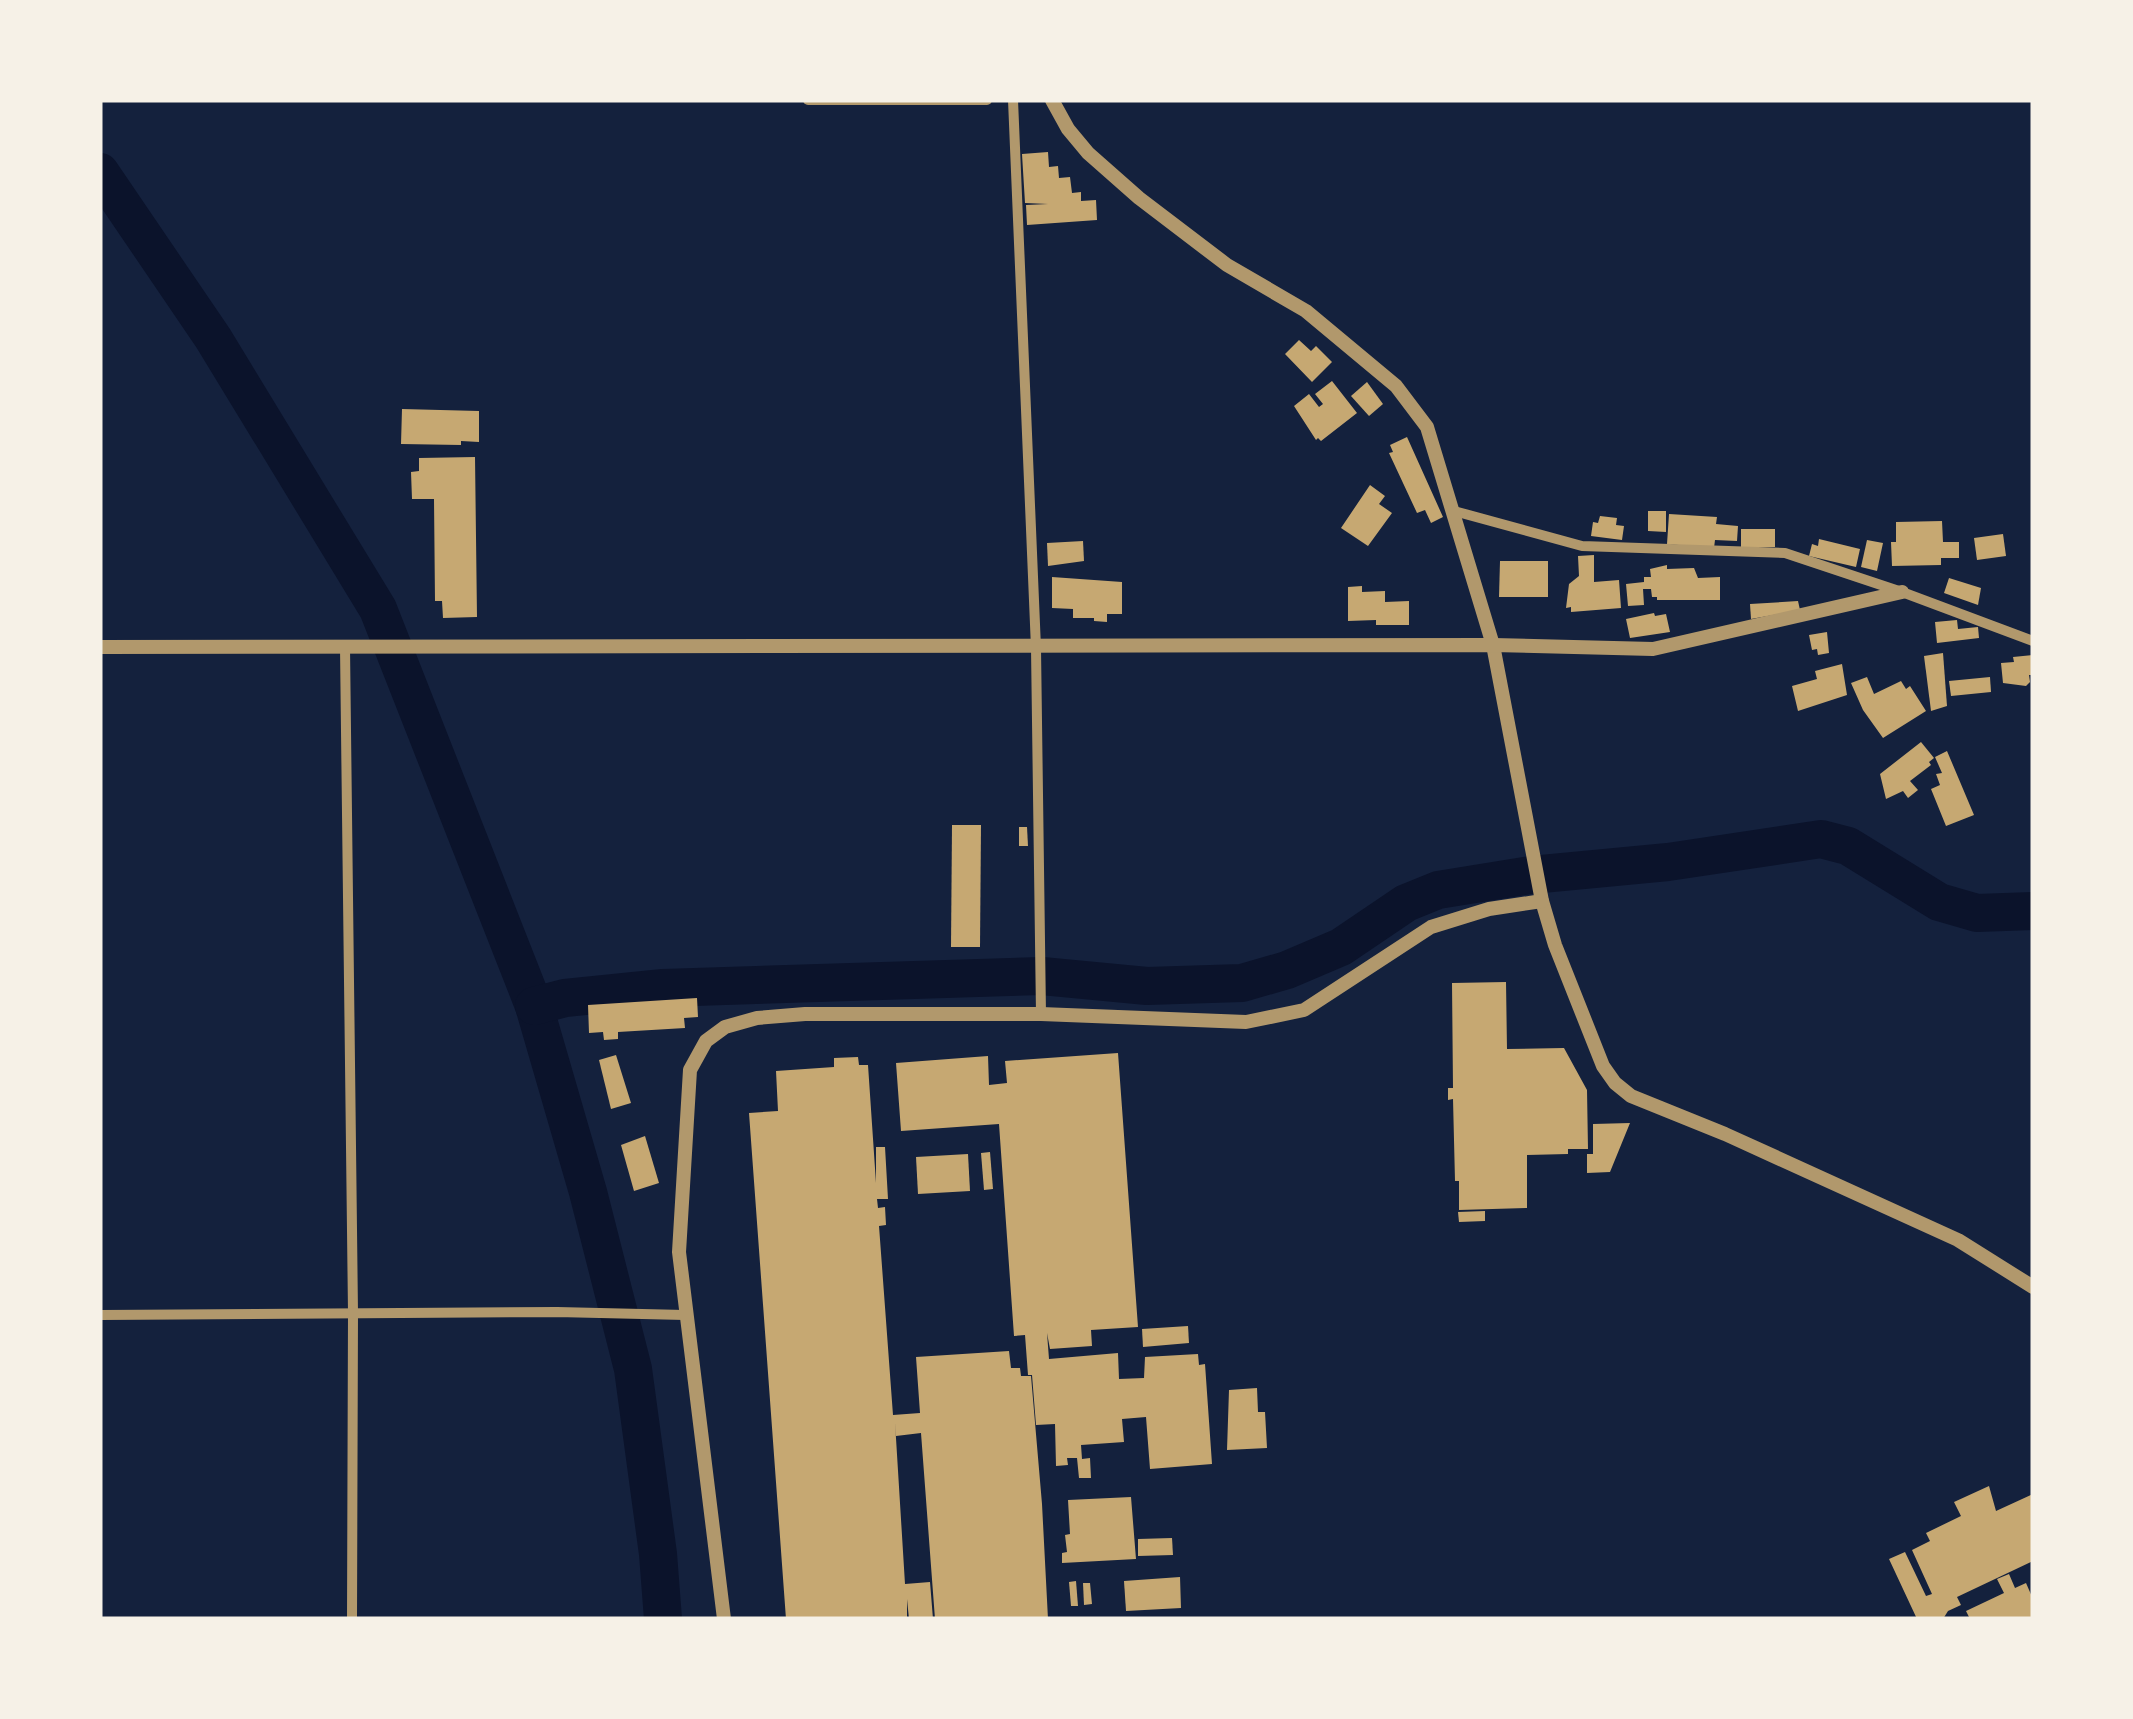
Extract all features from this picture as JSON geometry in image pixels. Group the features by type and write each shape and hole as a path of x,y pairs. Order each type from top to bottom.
{"street":[{"path":"808,100 987,100"},
{"path":"1013,100 1036,648 1042,1014"},
{"path":"1052,100 1068,129 1088,153 1138,198 1227,265 1306,312 1396,386 1428,427 1493,645 1542,901 1555,945 1603,1066 1615,1083 1630,1096 1725,1134 1958,1240 2033,1287"},
{"path":"1454,512 1582,546 1785,553 2033,641"},
{"path":"100,648 1493,645 1652,650 1902,592"},
{"path":"345,647 353,1314 352,1619"},
{"path":"724,1619 678,1315 678,1252 690,1070 706,1041 725,1026 756,1018 805,1014 1042,1014 1246,1022 1304,1010 1430,927 1489,908 1542,901"},
{"path":"100,1315 678,1315"}],"building":[{"path":"1048,152 1049,167 1058,166 1059,178 1070,177 1072,193 1081,192 1081,201 1096,200 1097,220 1027,225 1026,205 1048,204 1025,203 1022,154"},
{"path":"1299,340 1311,351 1316,346 1332,362 1312,382 1285,354"},
{"path":"1332,381 1357,413 1321,441 1316,440 1294,406 1309,394 1319,407 1323,404 1315,394"},
{"path":"1367,382 1383,404 1369,416 1351,396"},
{"path":"402,409 479,411 479,442 401,444"},
{"path":"1407,437 1443,517 1431,523 1425,510 1417,513 1389,453 1393,452 1390,445"},
{"path":"475,457 477,617 443,618 442,601 435,601 434,499 412,499 411,472 419,471 419,458"},
{"path":"1370,485 1385,496 1379,504 1392,513 1368,546 1341,528"},
{"path":"1648,511 1666,511 1666,532 1648,531"},
{"path":"1669,514 1717,517 1716,524 1738,526 1737,541 1715,540 1714,548 1667,544"},
{"path":"1600,516 1617,518 1616,525 1624,526 1622,540 1591,536 1593,522 1598,523"},
{"path":"1942,521 1943,542 1959,542 1959,558 1941,558 1941,565 1892,566 1891,542 1896,542 1896,522"},
{"path":"1741,529 1775,529 1775,547 1741,547"},
{"path":"2003,534 2006,556 1977,560 1974,538"},
{"path":"1819,539 1860,549 1856,567 1809,556 1812,544 1818,546"},
{"path":"1867,540 1883,543 1877,571 1861,567"},
{"path":"1083,541 1084,561 1048,566 1047,543"},
{"path":"1594,555 1594,582 1619,580 1621,608 1571,612 1571,607 1566,608 1569,584 1579,576 1578,556"},
{"path":"1500,561 1548,561 1548,597 1499,597"},
{"path":"1667,565 1667,569 1694,568 1698,578 1720,577 1720,600 1657,600 1651,589 1643,589 1644,605 1628,606 1626,584 1644,582 1644,577 1651,577 1650,569"},
{"path":"1052,577 1122,582 1122,614 1107,614 1107,622 1094,621 1073,618 1073,609 1052,608"},
{"path":"1949,578 1981,588 1978,605 1944,593"},
{"path":"1362,586 1362,592 1385,591 1385,602 1409,601 1409,625 1348,621 1348,587"},
{"path":"1798,601 1800,610 1751,619 1750,604"},
{"path":"1666,614 1670,632 1630,638 1626,619"},
{"path":"1957,620 1958,629 1978,627 1979,638 1937,643 1935,622"},
{"path":"1827,632 1829,653 1818,655 1817,649 1812,650 1809,635"},
{"path":"1943,653 1947,706 1931,711 1924,656"},
{"path":"2033,655 2033,675 2029,675 2026,686 2003,683 2001,663"},
{"path":"1842,664 1847,695 1798,711 1792,686 1817,679 1815,671"},
{"path":"1867,677 1874,694 1901,681 1906,689 1910,686 1926,711 1883,738 1863,710 1851,683"},
{"path":"1990,677 1991,692 1951,696 1949,681"},
{"path":"1921,742 1934,758 1910,781 1918,790 1908,798 1903,791 1886,799 1880,774"},
{"path":"1947,751 1974,815 1946,826 1931,789 1940,785 1936,774 1942,773 1935,757"},
{"path":"952,825 981,825 980,947 951,947"},
{"path":"1019,827 1027,827 1028,846 1019,846"},
{"path":"1506,982 1507,1049 1564,1048 1587,1090 1588,1149 1568,1149 1568,1154 1527,1155 1527,1208 1459,1210 1453,1099 1448,1100 1448,1088 1453,1088 1452,983"},
{"path":"697,998 698,1017 684,1018 685,1028 618,1032 618,1039 604,1040 603,1032 589,1033 588,1005"},
{"path":"1118,1053 1138,1327 1091,1330 1092,1346 1050,1349 1047,1333 1049,1359 1118,1353 1119,1379 1144,1378 1145,1357 1198,1354 1199,1365 1205,1364 1212,1464 1150,1469 1146,1417 1122,1419 1124,1442 1081,1445 1082,1459 1090,1458 1091,1478 1079,1478 1077,1458 1067,1458 1068,1465 1056,1466 1055,1424 1036,1425 1025,1335 1014,1336 999,1124 901,1131 896,1063 988,1056 989,1085 1007,1083 1005,1061"},
{"path":"616,1055 631,1103 611,1109 599,1060"},
{"path":"858,1057 859,1065 868,1065 876,1183 876,1147 885,1147 888,1199 877,1199 878,1208 885,1207 886,1225 879,1226 893,1415 920,1413 916,1357 1009,1351 1011,1368 1020,1368 1021,1376 1031,1376 1048,1619 935,1619 921,1433 896,1436 895,1422 905,1584 930,1582 933,1619 909,1619 907,1599 907,1619 786,1619 749,1113 778,1111 776,1071 834,1067 834,1058"},
{"path":"1630,1123 1610,1172 1587,1173 1587,1154 1593,1154 1593,1124"},
{"path":"645,1136 659,1183 634,1191 621,1145"},
{"path":"990,1152 993,1189 984,1190 981,1153"},
{"path":"968,1154 970,1191 918,1194 916,1157"},
{"path":"1485,1211 1485,1221 1459,1222 1458,1212"},
{"path":"1188,1326 1189,1343 1143,1347 1142,1329"},
{"path":"1257,1388 1258,1412 1265,1412 1267,1448 1227,1450 1229,1390"},
{"path":"1989,1486 1996,1511 2033,1494 2033,1561 1957,1597 1961,1605 1948,1611 1943,1619 1917,1619 1889,1559 1905,1552 1926,1596 1932,1594 1912,1550 1930,1541 1926,1533 1961,1516 1954,1502"},
{"path":"1131,1497 1136,1559 1062,1563 1062,1553 1067,1552 1065,1535 1070,1534 1068,1500"},
{"path":"1172,1538 1173,1555 1138,1556 1138,1539"},
{"path":"2009,1574 2015,1588 2026,1583 2033,1599 2033,1619 1970,1619 1966,1611 2004,1593 1997,1579"},
{"path":"1180,1577 1181,1608 1126,1611 1124,1581"},
{"path":"1076,1581 1078,1606 1071,1606 1069,1582"},
{"path":"1083,1583 1090,1583 1092,1604 1084,1605"}],"waterway":[{"path":"100,172 213,338 378,609 534,1006 588,1192 633,1369 663,1619"},
{"path":"534,1006 565,998 663,988 1042,976 1147,986 1242,983 1287,970 1341,947 1406,903 1438,890 1821,839 1848,846 1939,902 1977,913 2033,911"}]}
